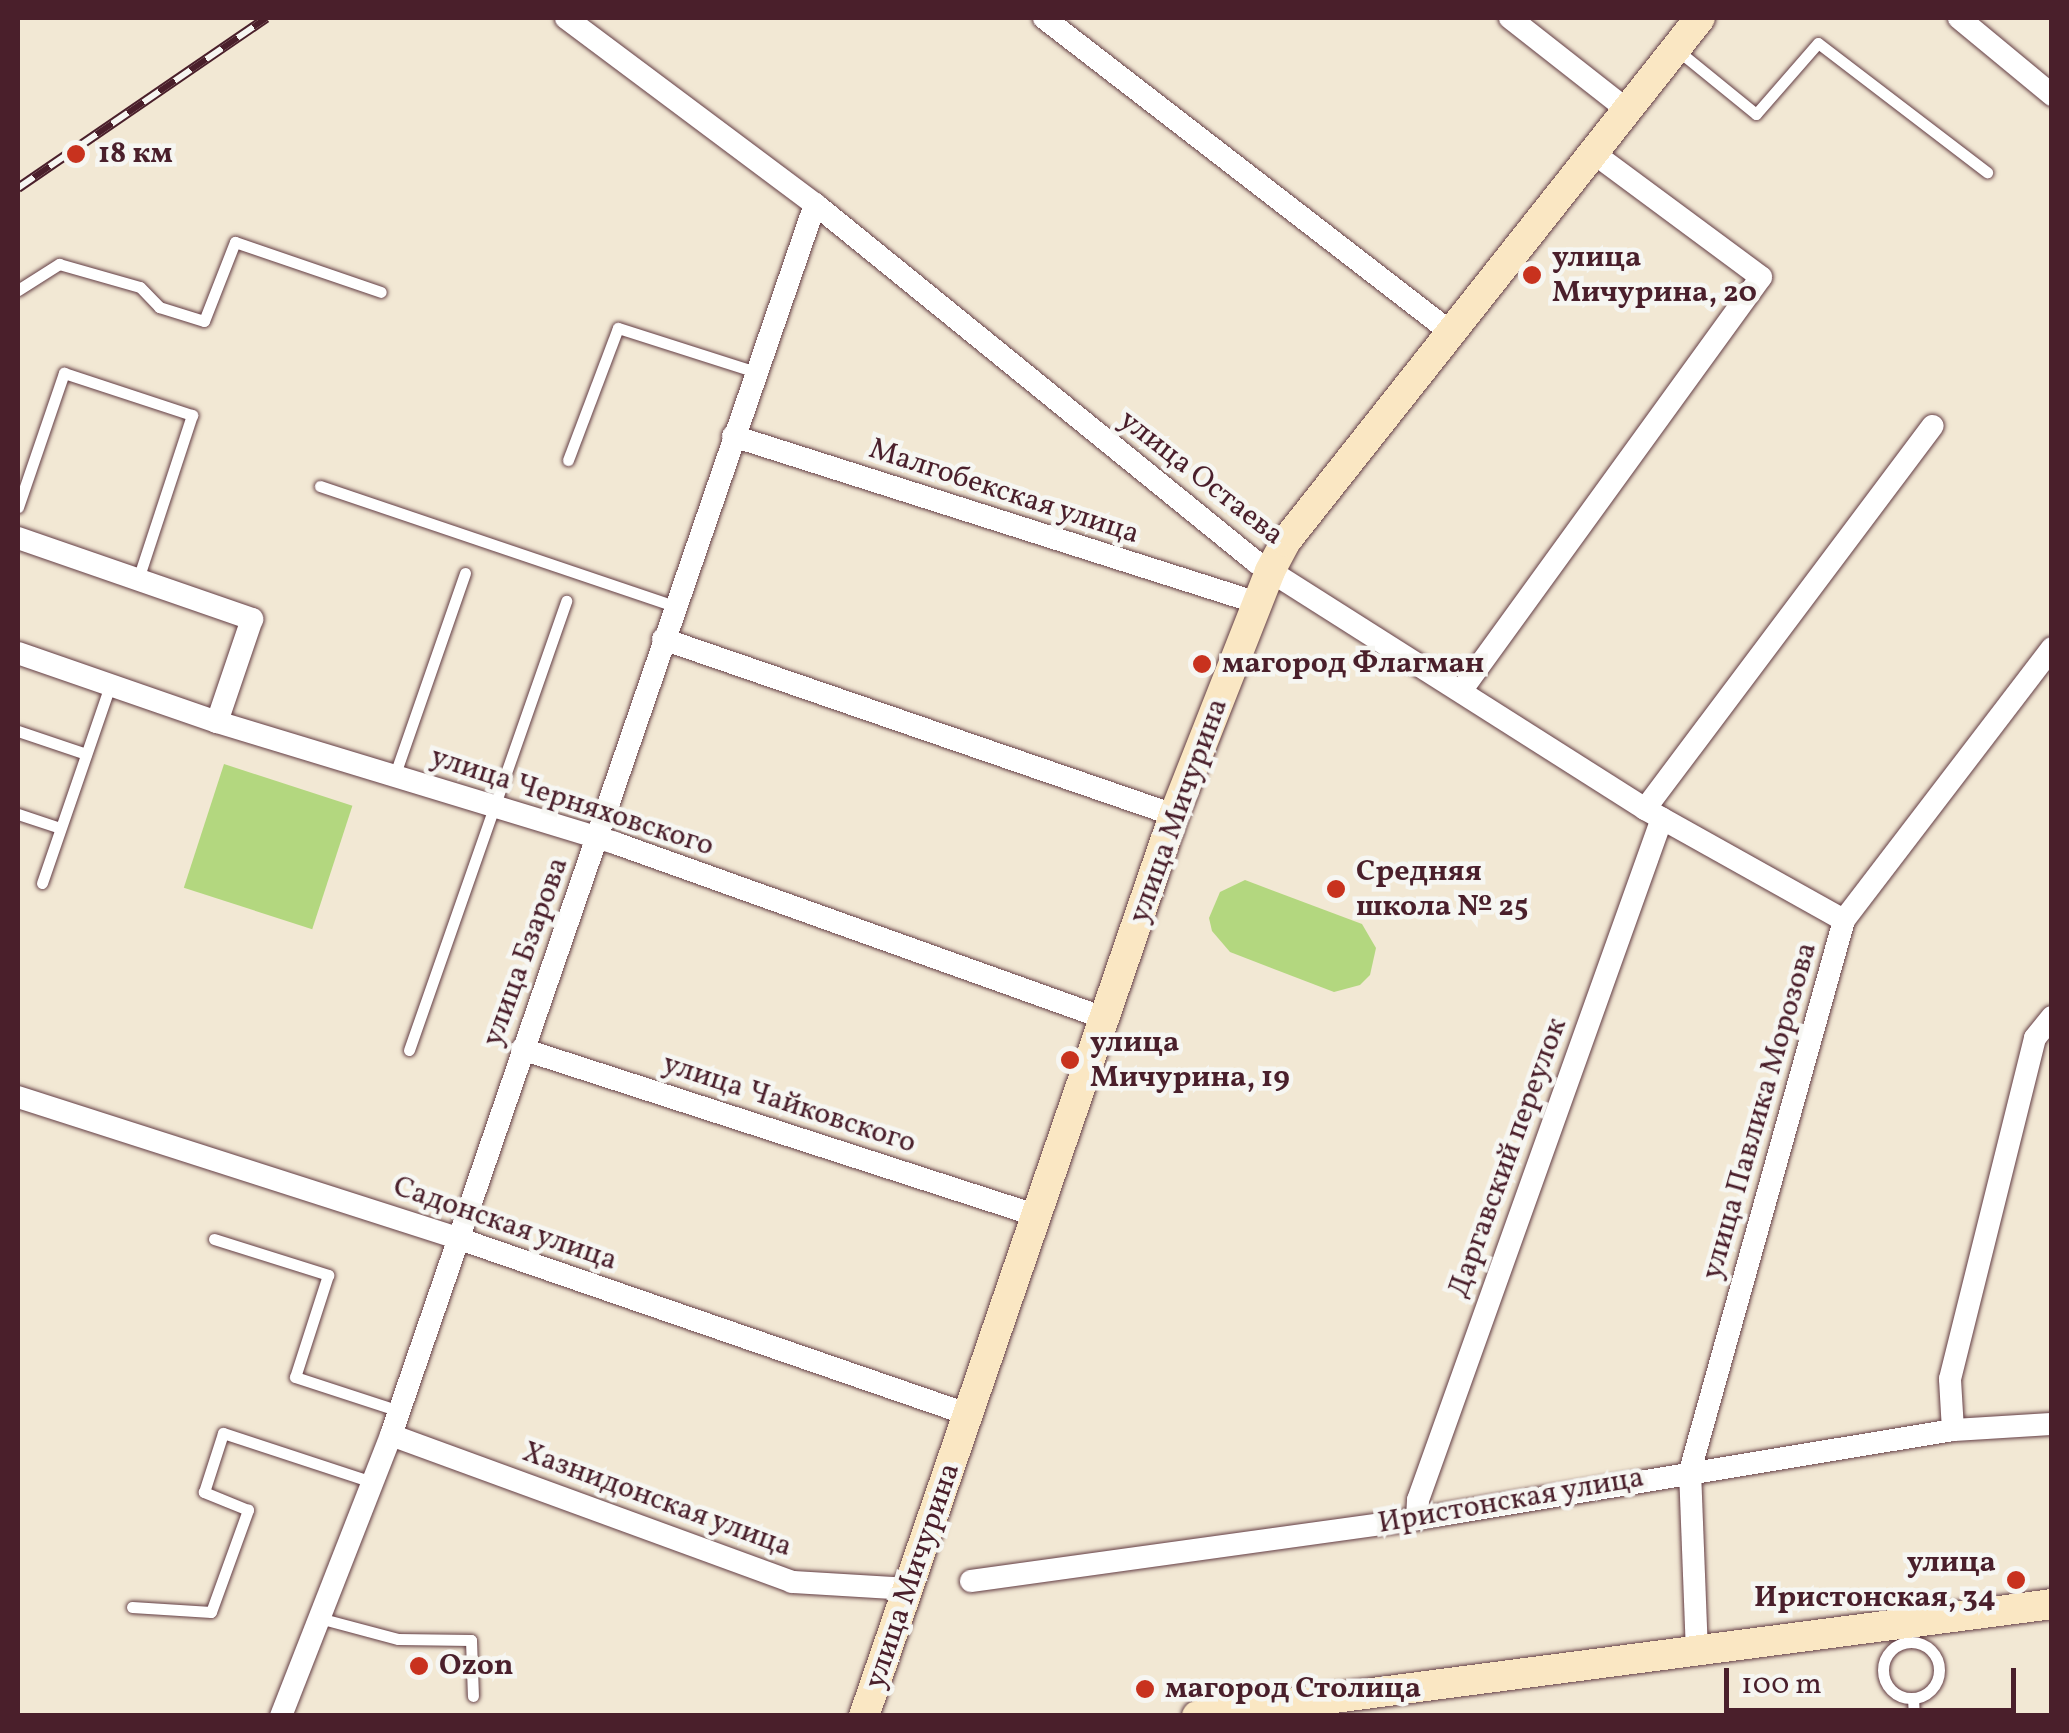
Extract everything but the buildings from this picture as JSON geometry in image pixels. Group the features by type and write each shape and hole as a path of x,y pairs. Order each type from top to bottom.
{"street":[{"name":"улица Остаева","path":"566,18 815,204 1270,571 1654,813 1844,920"},
{"path":"1044,18 1453,334"},
{"path":"1510,18 1630,112"},
{"name":"улица Мичурина","path":"864,1716 1174,815 1270,571 1286,541 1596,155 1700,18"},
{"path":"1960,18 2052,96"},
{"path":"1461,691 1761,278 1596,155"},
{"name":"улица Бзарова","path":"281,1716 391,1435 815,204"},
{"name":"Даргавский переулок","path":"1417,1519 1418,1500 1654,813 1933,426"},
{"name":"Малгобекская улица","path":"733,436 1258,603"},
{"path":"18,538 252,619 217,722"},
{"path":"663,639 1174,815"},
{"name":"улица Павлика Морозова","path":"1698,1654 1690,1472 1844,920 2052,648"},
{"name":"улица Черняховского","path":"18,653 217,722 598,841 1104,1018"},
{"path":"1953,1430 1950,1379 2035,1038 2052,1017"},
{"name":"улица Чайковского","path":"522,1049 1038,1216"},
{"name":"Садонская улица","path":"18,1097 458,1238 970,1415"},
{"name":"Иристонская улица","path":"971,1581 1417,1519 1953,1430 2052,1424"},
{"name":"Хазнидонская улица","path":"391,1435 792,1582 910,1588"},
{"path":"1197,1716 1698,1654 1904,1633 2052,1604"}],"lane":[{"path":"1676,48 1756,114 1818,42 1987,172"},
{"path":"18,290 58,264 140,288 159,307 204,320 235,242 381,292"},
{"path":"568,460 618,328 756,372"},
{"path":"18,507 64,373 192,415 138,579"},
{"path":"320,486 674,606"},
{"path":"394,777 465,573"},
{"path":"409,1050 566,600"},
{"path":"42,883 110,685"},
{"path":"18,731 86,754"},
{"path":"18,814 60,828"},
{"path":"214,1239 328,1275 295,1377 399,1411"},
{"path":"132,1607 211,1612 248,1510 204,1492 223,1433 372,1482"},
{"path":"319,1618 398,1639 471,1640 473,1696"},
{"path":"1904,1633 1929,1649 1938,1665 1935,1683 1913,1698 1896,1694 1883,1672 1887,1656 1904,1633"},
{"path":"1913,1698 1914,1716"}],"green space":[{"path":"224,764 352,806 312,929 184,888"},
{"path":"1245,880 1362,924 1376,948 1370,975 1360,985 1334,992 1230,952 1212,931 1209,918 1220,892"}],"railway":[{"path":"18,188 266,18"}],"place":[{"name":"18 км","path":"76,154"},
{"name":"улица Мичурина, 20","path":"1532,275"},
{"name":"магород Флагман","path":"1202,664"},
{"name":"Средняя школа № 25","path":"1336,889"},
{"name":"улица Мичурина, 19","path":"1070,1060"},
{"name":"улица Иристонская, 34","path":"2016,1580"},
{"name":"Ozon","path":"419,1666"},
{"name":"магород Столица","path":"1145,1689"}]}
